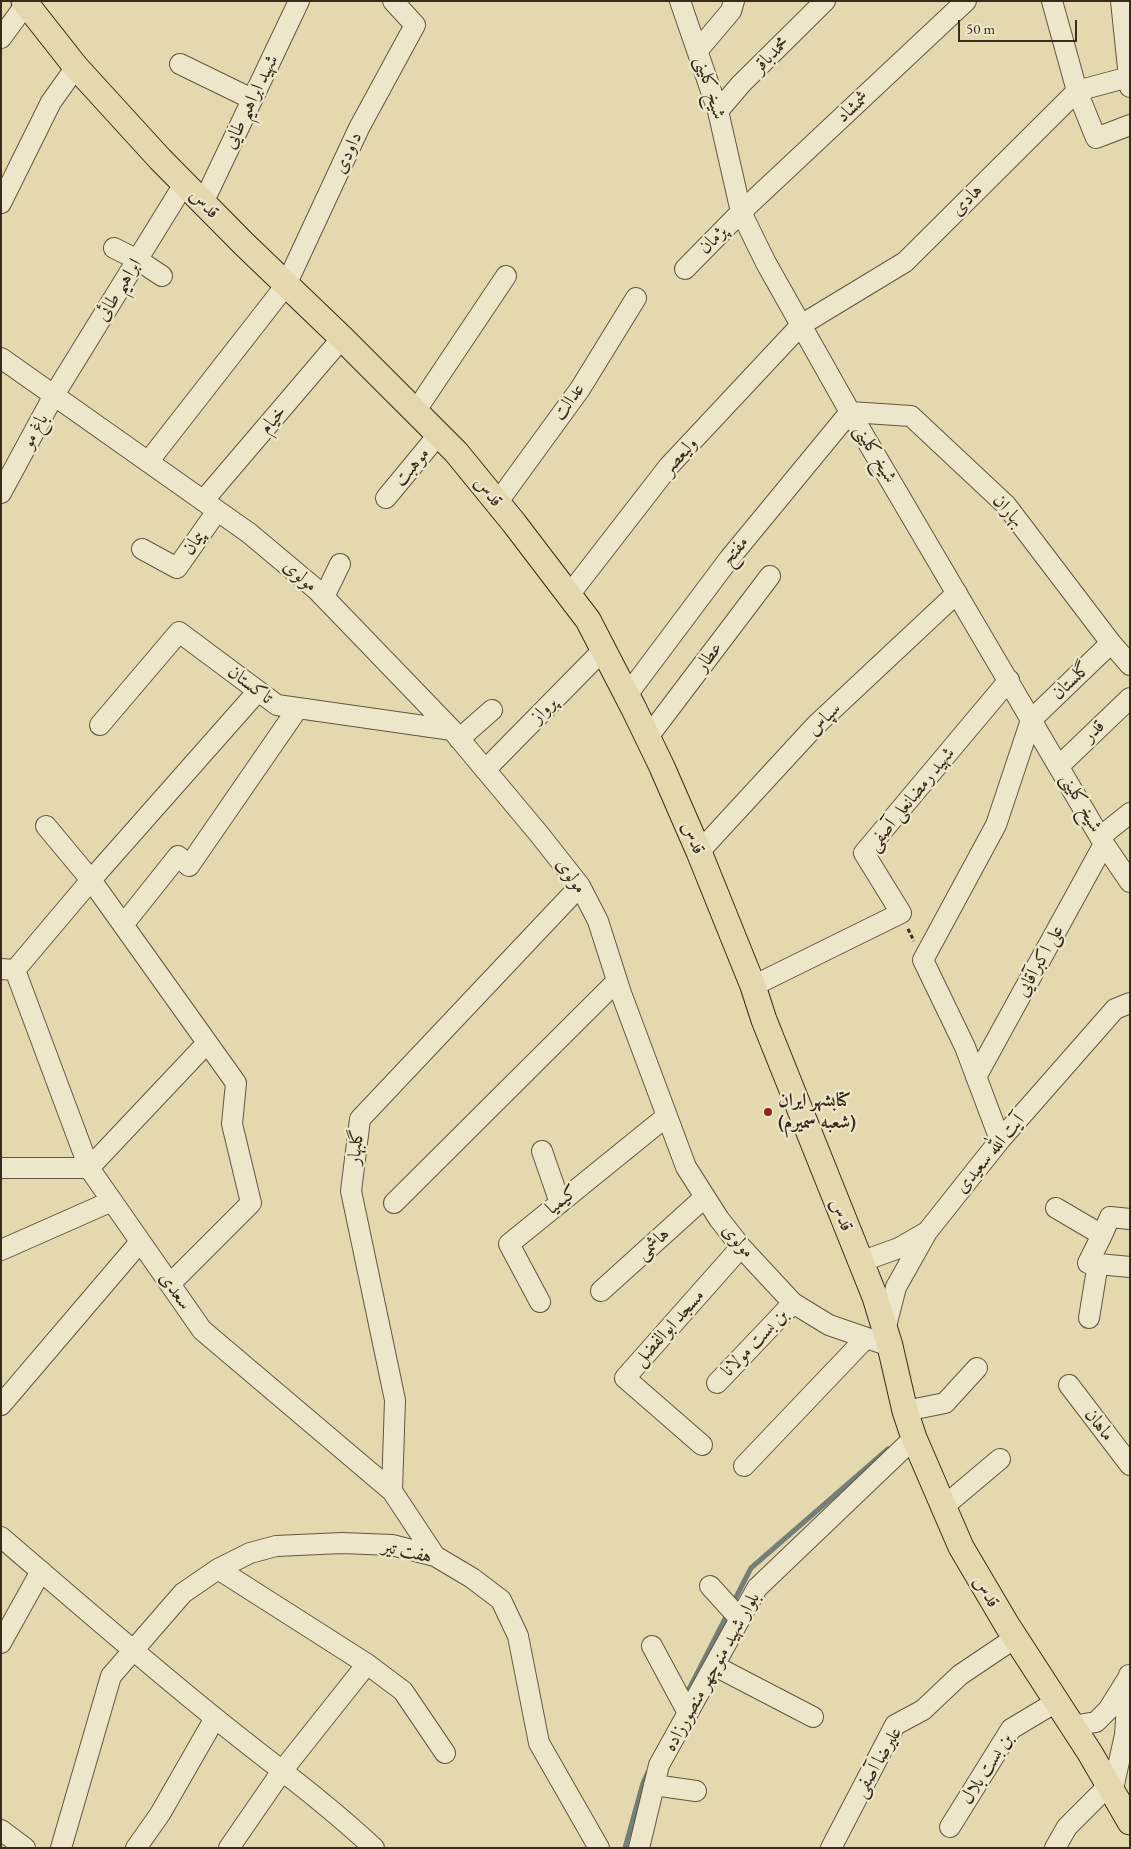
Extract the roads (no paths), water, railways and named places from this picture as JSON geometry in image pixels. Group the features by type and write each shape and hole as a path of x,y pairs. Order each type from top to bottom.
{"main road":[{"name":"قدس","path":"25,3 76,67 184,184 456,452 588,620 648,738 699,852 753,986 764,1020 874,1297 880,1338 914,1438 942,1507 961,1548 1130,1822"}],"street":[{"name":"شهید ابراهیم طایی","path":"203,202 299,1"},
{"name":"داودی","path":"286,285 359,128 415,26 392,1"},
{"name":"شیخ کلینی","path":"680,1 718,111 741,212 766,263 850,412 1031,720 1102,840 1130,882"},
{"path":"698,50 732,12 734,1"},
{"name":"محمدباقر","path":"718,111 741,84 825,1"},
{"name":"شمشاد","path":"741,212 966,1"},
{"path":"1052,1 1078,91 1096,138 1130,125"},
{"path":"1121,1 1130,87"},
{"path":"1,38 25,3"},
{"path":"180,64 252,99"},
{"path":"1,203 51,102 76,67"},
{"name":"هادی","path":"801,324 905,262 1078,91 1130,77"},
{"name":"ابراهیم طائی","path":"54,395 184,184"},
{"name":"پژمان","path":"685,269 741,212"},
{"path":"114,248 138,260 162,276"},
{"path":"415,412 506,276"},
{"path":"148,462 286,285"},
{"name":"عدالت","path":"497,503 580,389 636,298"},
{"name":"ولیعصر","path":"568,595 669,466 801,324"},
{"name":"خیام","path":"210,506 342,338"},
{"name":"مولوی","path":"1,358 249,533 324,597 455,734 580,886 598,921 617,981 686,1167 719,1219 741,1247 793,1303 829,1325 880,1338"},
{"name":"باغ مو","path":"1,493 54,395"},
{"name":"بهاران","path":"850,412 911,416 1006,505 1111,643 1130,665"},
{"name":"مفتح","path":"627,695 729,558 850,412"},
{"name":"موهبت","path":"386,498 438,435"},
{"name":"پیمان","path":"142,549 177,568 210,506"},
{"path":"324,597 340,564"},
{"name":"عطار","path":"648,738 770,576"},
{"name":"سپاس","path":"699,852 816,725 958,593"},
{"name":"تاکستان","path":"100,724 179,632 277,705 455,734"},
{"name":"گلستان","path":"1031,720 1111,643"},
{"name":"پرواز","path":"485,770 603,650"},
{"name":"شهید رمضانعلی آصفی","path":"753,986 900,913 864,853 1008,680"},
{"path":"8,970 258,691"},
{"name":"قدر","path":"1059,766 1130,698"},
{"path":"123,925 178,856 189,866 298,708"},
{"path":"455,734 492,710"},
{"path":"1000,1140 965,1047 923,960 996,825 1031,720"},
{"path":"1102,840 1130,813"},
{"path":"46,826 90,880 236,1083 232,1124 250,1203 170,1284"},
{"name":"علی اکبرآقایی","path":"976,1077 1102,840"},
{"name":"گلبهار","path":"392,1490 395,1400 351,1192 360,1119 580,886"},
{"name":"سعدی","path":"8,970 89,1168 202,1330 392,1490 434,1556"},
{"path":"394,1203 617,981"},
{"name":"آیت الله سعیدی","path":"880,1338 896,1287 927,1232 1000,1140 1115,1009 1130,1003"},
{"path":"1,1168 89,1168 207,1043"},
{"name":"کیمیا","path":"540,1302 509,1244 667,1116"},
{"path":"542,1151 560,1202"},
{"name":"هاشمی","path":"601,1291 705,1197"},
{"path":"1,1250 112,1202"},
{"path":"1056,1208 1102,1235"},
{"path":"1130,1219 1110,1217 1088,1263 1130,1267"},
{"path":"860,1262 899,1248 927,1232"},
{"path":"1,1405 140,1242"},
{"name":"مسجد ابوالفضل","path":"702,1445 625,1378 741,1247"},
{"path":"1090,1318 1098,1263"},
{"name":"بن بست مولانا","path":"717,1383 793,1303"},
{"path":"744,1466 880,1338"},
{"path":"905,1411 945,1403 977,1368"},
{"name":"ماهان","path":"1069,1385 1130,1465"},
{"name":"بلوار شهید منوچهر منصورزاده","path":"640,1848 659,1765 684,1706 714,1666 734,1612 914,1438"},
{"path":"942,1507 1000,1459"},
{"path":"1,1538 215,1718 345,1821 374,1848"},
{"name":"هفت تیر","path":"61,1848 111,1676 183,1593 218,1569 250,1553 276,1546 342,1543 392,1545 434,1556 472,1578 501,1600 518,1636 539,1743 599,1848"},
{"path":"218,1569 367,1664 403,1691 445,1753"},
{"path":"1,1642 41,1571"},
{"path":"710,1586 734,1612"},
{"name":"علیرضا آصفی","path":"831,1848 895,1724 923,1710 960,1675 1015,1638"},
{"path":"652,1646 684,1706"},
{"path":"229,1848 282,1772 367,1664"},
{"path":"714,1666 813,1717"},
{"path":"1072,1726 1096,1722 1108,1710 1130,1675"},
{"path":"1055,1848 1067,1826 1110,1790 1125,1735 1130,1675"},
{"name":"بن بست بلال","path":"950,1826 1011,1729 1056,1702"},
{"path":"136,1848 160,1814 215,1718"},
{"path":"654,1785 696,1792"},
{"path":"1,1830 25,1848"}],"waterway":[{"path":"733,1603 751,1568 888,1449"},
{"path":"685,1697 728,1613"},
{"path":"625,1848 643,1783 648,1772"}],"place":[{"name":"کتابشهر ایران (شعبه سمیرم)","path":"768,1112"}]}
